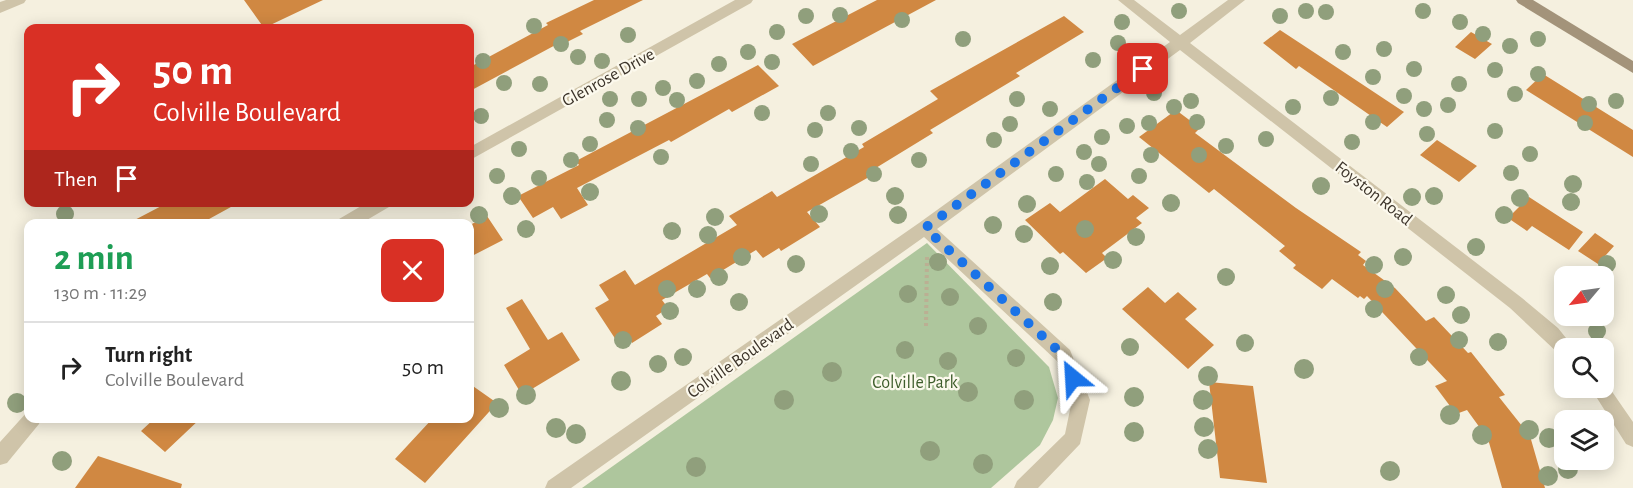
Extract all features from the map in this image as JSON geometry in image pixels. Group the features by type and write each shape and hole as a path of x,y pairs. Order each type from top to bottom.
{"main road":[{"path":"1523,0 1633,68"}],"street":[{"path":"0,8 19,0"},
{"name":"Glenrose Drive","path":"474,152 746,0"},
{"path":"1125,0 1179,42"},
{"name":"Colville Boulevard","path":"555,488 925,228 1238,0"},
{"name":"Foyston Road","path":"1179,42 1516,303 1554,338"},
{"path":"354,219 374,207"},
{"path":"925,228 1064,356 1073,378 1081,400 1072,438 1046,468 1024,488"},
{"path":"1606,398 1633,438"},
{"path":"0,456 28,423"}],"path":[{"path":"926,326 927,254"}],"green space":[{"name":"Colville Park","path":"927,243 1049,367 1058,398 1053,420 1040,445 991,488 582,488"}],"building":[{"path":"244,0 323,0 272,24 261,24"},
{"path":"594,0 643,0 580,31 583,34 563,44 561,42 474,89 474,65 548,25 546,23"},
{"path":"877,0 936,0 813,66 792,44"},
{"path":"1064,16 1084,32 1016,73 1020,76 930,130 933,133 866,174 869,177 807,212 820,227 781,251 779,248 763,258 756,250 710,278 707,274 662,300 668,308 656,316 662,324 632,343 626,334 616,340 595,308 609,300 599,285 625,270 635,285 737,225 729,216 772,191 777,197 864,147 862,144 938,99 930,91"},
{"path":"1280,30 1404,112 1387,127 1299,66 1296,69 1263,43"},
{"path":"1471,32 1492,44 1475,59 1455,47"},
{"path":"758,65 779,86 732,112 729,109 671,142 669,140 577,188 588,205 561,219 553,207 533,218 518,196 579,165 576,161"},
{"path":"1543,74 1633,130 1633,157 1526,90"},
{"path":"1176,110 1200,128 1195,133 1296,208 1361,252 1358,255 1366,261 1363,265 1395,288 1426,321 1434,317 1468,353 1471,352 1505,395 1499,397 1530,436 1545,488 1502,488 1488,439 1467,410 1456,414 1435,386 1447,381 1367,296 1364,299 1360,296 1358,298 1332,279 1322,289 1293,268 1296,265 1279,251 1285,246 1214,189 1209,193 1139,137"},
{"path":"1437,140 1477,166 1459,182 1420,155"},
{"path":"1105,179 1128,199 1133,195 1149,208 1136,218 1142,223 1102,253 1107,258 1086,273 1063,252 1060,254 1025,220 1050,203 1060,212"},
{"path":"1529,197 1583,232 1569,250 1532,226 1527,231 1508,218"},
{"path":"159,207 231,207 209,219 137,219"},
{"path":"487,216 503,240 474,255 474,223"},
{"path":"1595,233 1614,246 1598,264 1578,251"},
{"path":"1148,287 1165,303 1178,292 1197,309 1185,319 1214,345 1188,369 1122,309"},
{"path":"522,299 548,340 562,332 580,360 522,395 504,365 530,349 506,308"},
{"path":"1209,382 1253,386 1267,483 1220,478"},
{"path":"474,387 497,403 425,483 395,459 428,423 474,423"},
{"path":"150,423 196,423 165,452 141,431"},
{"path":"98,456 182,484 181,488 75,488"}],"route":[{"path":"1073,378 1064,356 925,228 1143,69"}]}
